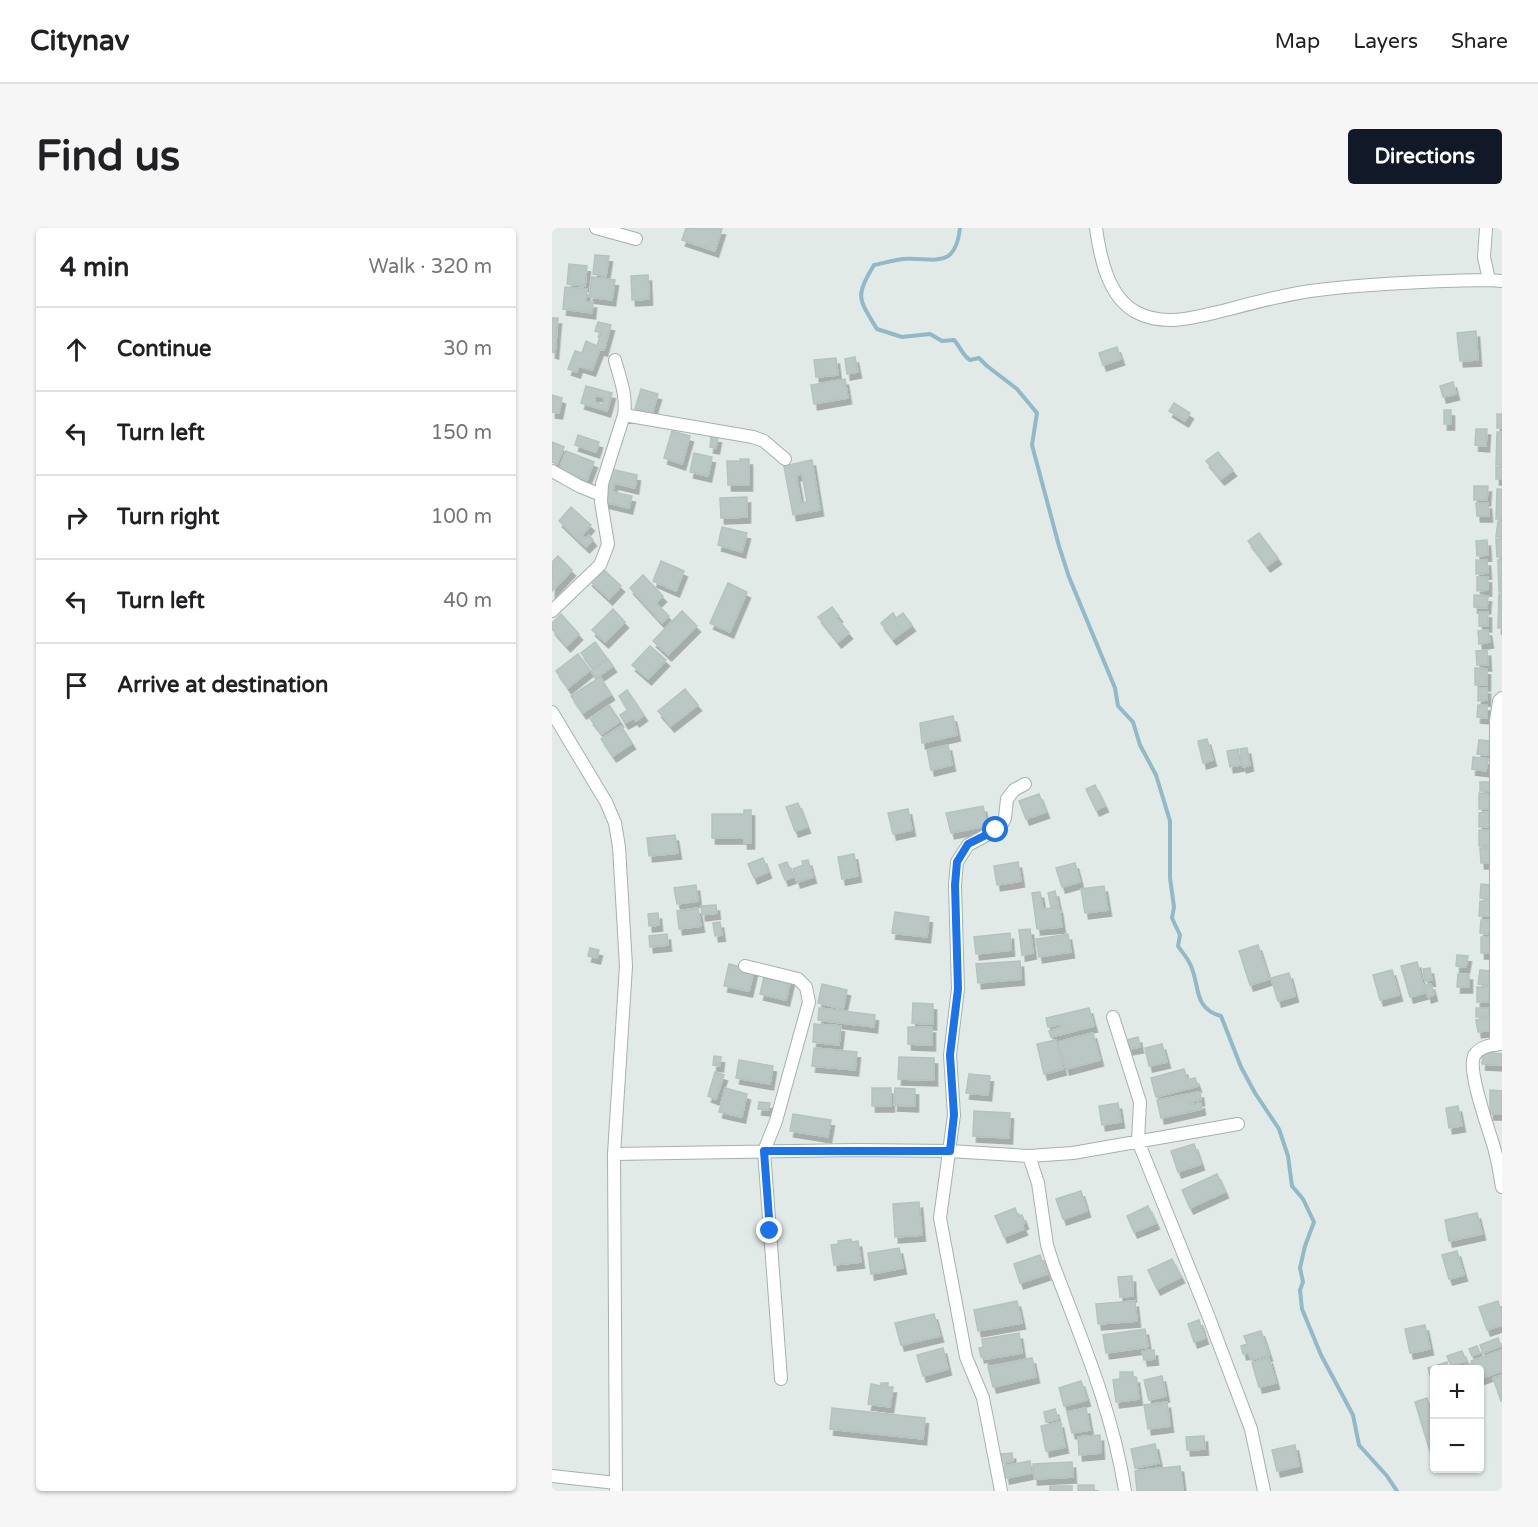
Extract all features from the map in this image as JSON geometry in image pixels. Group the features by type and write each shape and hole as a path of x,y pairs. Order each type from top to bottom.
{"street":[{"path":"596,228 636,239"},
{"path":"1096,228 1099,248 1109,280 1121,299 1136,312 1161,320 1188,319 1308,292 1407,281 1502,281"},
{"path":"1486,228 1484,257 1489,280"},
{"path":"552,611 600,565 608,544 601,495 602,484 626,404 624,388 615,360"},
{"path":"624,415 753,437 764,441 785,459"},
{"path":"552,471 601,495"},
{"path":"1502,698 1499,701 1496,721 1499,1044 1477,1050 1472,1059 1478,1098 1496,1153 1502,1187"},
{"path":"552,712 606,802 615,823 619,847 626,966 614,1154 616,1487 552,1476"},
{"path":"1001,1491 983,1398 966,1357 940,1218 954,1115 950,1055 958,989 955,885 957,862 968,844 996,830 1002,824 1007,799 1014,790 1025,784"},
{"path":"745,966 798,979 806,987 809,1002 776,1121 764,1151 781,1379"},
{"path":"1113,1017 1140,1102 1138,1141 1204,1304 1251,1429 1264,1491"},
{"path":"614,1154 764,1151 950,1151 1029,1156 1073,1154 1238,1124"},
{"path":"1029,1156 1038,1183 1047,1245 1095,1372 1115,1439 1125,1491"}],"building":[{"path":"686,228 722,229 715,251 682,240"},
{"path":"595,255 609,256 606,276 593,274"},
{"path":"569,264 587,266 585,286 567,284"},
{"path":"648,275 649,299 632,300 631,276"},
{"path":"592,277 615,280 612,300 589,297"},
{"path":"565,287 587,289 586,302 593,302 592,313 563,309"},
{"path":"552,318 558,318 555,353 552,352"},
{"path":"598,322 611,325 604,350 600,349 592,370 579,366 577,372 568,369 575,351 582,353 586,341 597,346 601,333 595,331"},
{"path":"1476,331 1478,360 1460,361 1457,333"},
{"path":"1117,347 1121,359 1103,365 1099,353"},
{"path":"855,357 858,372 847,374 845,359"},
{"path":"836,358 838,375 816,377 814,360"},
{"path":"845,379 848,398 814,404 811,385"},
{"path":"1453,382 1456,394 1443,397 1440,386"},
{"path":"586,386 612,393 607,411 581,403","holes":["596,395 605,398 603,405 594,402"]},
{"path":"641,389 658,394 652,414 635,409"},
{"path":"552,395 562,398 559,413 552,412"},
{"path":"1174,403 1190,413 1185,421 1169,411"},
{"path":"1444,410 1451,410 1451,424 1444,424"},
{"path":"1497,414 1502,414 1502,428 1497,428"},
{"path":"1476,429 1487,429 1486,446 1475,445"},
{"path":"672,431 690,436 682,464 664,458"},
{"path":"1497,432 1502,432 1502,465 1496,465"},
{"path":"578,435 599,442 596,452 575,445"},
{"path":"711,436 718,437 716,448 710,447"},
{"path":"552,442 564,447 557,464 552,462"},
{"path":"566,451 594,462 587,480 559,470"},
{"path":"1218,452 1233,470 1221,479 1206,461"},
{"path":"694,453 712,457 708,476 690,472"},
{"path":"740,459 749,459 749,485 728,485 727,461 740,461"},
{"path":"812,460 820,510 793,515 784,466","holes":["802,474 807,502 801,503 796,475"]},
{"path":"1496,467 1502,467 1502,479 1496,479"},
{"path":"606,468 637,475 635,488 614,483 613,492 632,496 629,508 600,501"},
{"path":"1474,486 1488,486 1487,500 1474,500"},
{"path":"1497,489 1502,489 1502,519 1496,519"},
{"path":"747,497 747,517 721,518 720,498"},
{"path":"1476,503 1488,503 1489,516 1477,516"},
{"path":"571,507 591,525 582,535 585,539 589,535 593,540 586,547 559,521"},
{"path":"1498,521 1502,522 1502,537 1496,537"},
{"path":"722,527 747,533 742,552 718,545"},
{"path":"1259,533 1278,558 1267,566 1248,541"},
{"path":"1496,539 1502,539 1502,557 1497,557"},
{"path":"1487,540 1488,555 1477,556 1476,541"},
{"path":"558,556 572,570 552,591 552,562"},
{"path":"1476,560 1487,560 1488,573 1476,574"},
{"path":"1498,560 1502,560 1502,592 1499,592"},
{"path":"661,561 684,571 676,591 653,581"},
{"path":"602,568 621,586 609,599 589,580"},
{"path":"643,575 663,596 656,603 669,616 662,623 630,588"},
{"path":"1477,577 1488,577 1488,590 1477,591"},
{"path":"728,583 747,592 730,632 710,623"},
{"path":"1499,594 1502,594 1502,628 1498,628"},
{"path":"1474,595 1488,596 1487,608 1474,607"},
{"path":"832,607 839,616 837,618 849,633 838,642 818,617"},
{"path":"613,609 625,622 605,642 592,630"},
{"path":"682,611 697,626 668,655 653,641"},
{"path":"1479,612 1488,612 1488,626 1479,626"},
{"path":"893,613 896,618 903,613 912,625 893,639 881,623"},
{"path":"561,614 579,634 567,646 552,629 552,623"},
{"path":"1488,630 1490,642 1479,644 1478,631"},
{"path":"595,642 607,658 593,669 581,653"},
{"path":"650,646 666,660 648,679 632,665"},
{"path":"1487,650 1488,665 1477,665 1476,651"},
{"path":"578,654 590,670 568,688 556,671"},
{"path":"608,659 613,666 596,678 591,671"},
{"path":"1475,668 1487,669 1487,685 1475,685"},
{"path":"600,677 611,694 583,713 571,696"},
{"path":"1478,688 1487,688 1487,700 1478,701"},
{"path":"685,689 698,705 671,726 658,711"},
{"path":"627,690 644,715 636,721 634,718 625,723 620,715 628,710 619,696"},
{"path":"609,705 620,721 602,734 590,719"},
{"path":"1478,705 1487,705 1487,718 1477,717"},
{"path":"953,716 957,735 922,743 920,723"},
{"path":"621,726 632,743 613,756 601,739"},
{"path":"1207,739 1213,760 1203,763 1198,741"},
{"path":"1479,740 1490,741 1488,755 1477,754"},
{"path":"948,745 952,765 931,770 927,750"},
{"path":"1247,748 1250,765 1243,767 1240,749"},
{"path":"1238,749 1241,765 1230,767 1227,751"},
{"path":"1473,757 1488,759 1486,771 1472,769"},
{"path":"1480,782 1490,782 1489,791 1480,791"},
{"path":"1095,785 1105,806 1096,810 1086,789"},
{"path":"1479,793 1489,794 1489,809 1479,809"},
{"path":"1039,794 1046,812 1026,819 1019,801"},
{"path":"798,803 807,827 795,831 786,807"},
{"path":"983,806 987,826 951,833 946,813"},
{"path":"908,809 912,830 893,834 888,813"},
{"path":"744,810 751,810 751,843 744,843 744,838 712,838 712,814 744,814"},
{"path":"1488,812 1489,827 1479,827 1479,813"},
{"path":"1479,830 1490,830 1490,846 1479,846"},
{"path":"675,835 678,853 649,856 647,838"},
{"path":"1480,848 1489,848 1490,863 1481,863"},
{"path":"854,854 858,876 842,879 838,857"},
{"path":"763,858 768,872 754,878 748,864"},
{"path":"808,860 813,877 797,882 793,869 803,865 802,861"},
{"path":"787,862 793,877 785,880 779,865"},
{"path":"1018,862 1021,881 997,885 994,866"},
{"path":"1075,863 1080,882 1062,887 1056,868"},
{"path":"1481,884 1491,885 1489,899 1480,898"},
{"path":"696,885 698,901 677,904 674,888"},
{"path":"1104,886 1108,910 1085,913 1081,889"},
{"path":"1055,891 1058,905 1051,907 1048,893"},
{"path":"1040,892 1043,909 1059,907 1062,927 1037,929 1032,893"},
{"path":"1480,901 1490,901 1490,916 1479,916"},
{"path":"716,905 717,913 702,915 701,906"},
{"path":"698,908 701,926 679,929 677,911"},
{"path":"895,912 929,917 927,937 892,933"},
{"path":"658,913 659,925 649,926 648,914"},
{"path":"1481,920 1490,920 1489,934 1480,933"},
{"path":"720,922 722,935 715,936 713,923"},
{"path":"1030,929 1033,953 1022,955 1019,930"},
{"path":"1010,933 1011,950 976,954 974,937"},
{"path":"667,934 668,945 650,947 649,936"},
{"path":"1068,934 1071,952 1039,957 1036,939"},
{"path":"1481,937 1491,937 1491,953 1481,953"},
{"path":"1258,945 1269,979 1250,985 1239,951"},
{"path":"590,948 599,950 597,958 588,956"},
{"path":"1457,955 1468,956 1466,967 1456,966"},
{"path":"1020,961 1021,979 978,983 976,964"},
{"path":"1417,962 1425,993 1410,997 1401,966"},
{"path":"729,964 754,970 749,991 724,986"},
{"path":"1430,968 1432,980 1425,981 1423,969"},
{"path":"1392,970 1399,995 1380,1000 1373,975"},
{"path":"1480,970 1490,971 1488,985 1478,984"},
{"path":"765,973 791,979 786,1000 760,994"},
{"path":"1289,973 1295,996 1278,1001 1271,978"},
{"path":"1458,974 1469,974 1469,987 1457,987"},
{"path":"822,984 847,990 843,1009 818,1003"},
{"path":"1431,984 1434,995 1428,997 1425,985"},
{"path":"1477,987 1489,987 1489,1002 1477,1002"},
{"path":"913,1003 933,1004 933,1024 912,1023"},
{"path":"819,1008 875,1015 874,1027 818,1020"},
{"path":"1089,1008 1094,1026 1051,1037 1049,1031 1062,1027 1061,1024 1048,1027 1046,1018"},
{"path":"1476,1008 1489,1008 1489,1016 1476,1017"},
{"path":"1489,1018 1491,1030 1478,1032 1476,1020"},
{"path":"814,1024 841,1026 839,1045 813,1042"},
{"path":"908,1027 932,1027 932,1045 908,1044"},
{"path":"1093,1033 1100,1060 1066,1069 1058,1042"},
{"path":"1138,1037 1140,1047 1129,1049 1127,1040"},
{"path":"1056,1040 1063,1069 1044,1074 1037,1044"},
{"path":"1162,1044 1167,1062 1149,1066 1145,1048"},
{"path":"814,1048 857,1052 855,1070 812,1066"},
{"path":"1483,1052 1502,1054 1502,1065 1482,1064"},
{"path":"714,1056 721,1057 720,1066 713,1065"},
{"path":"899,1057 934,1058 934,1080 898,1079"},
{"path":"739,1060 773,1066 770,1084 736,1078"},
{"path":"1184,1069 1187,1080 1195,1078 1198,1086 1156,1097 1151,1078"},
{"path":"715,1072 724,1075 716,1099 708,1096"},
{"path":"969,1074 990,1076 988,1095 966,1093"},
{"path":"725,1088 747,1094 742,1117 719,1112"},
{"path":"872,1088 891,1088 891,1106 872,1106"},
{"path":"895,1088 915,1089 915,1106 894,1105"},
{"path":"1490,1090 1502,1091 1502,1114 1490,1114"},
{"path":"1200,1092 1201,1100 1190,1102 1191,1105 1201,1103 1202,1109 1161,1118 1157,1100"},
{"path":"759,1102 770,1103 769,1110 758,1109"},
{"path":"1118,1103 1121,1122 1102,1125 1099,1106"},
{"path":"1458,1106 1462,1126 1449,1128 1446,1108"},
{"path":"974,1111 1010,1113 1009,1138 973,1136"},
{"path":"793,1114 831,1120 828,1137 790,1131"},
{"path":"1194,1144 1201,1164 1178,1172 1171,1151"},
{"path":"1217,1174 1225,1192 1190,1208 1182,1190"},
{"path":"1081,1191 1087,1211 1063,1219 1056,1199"},
{"path":"919,1202 922,1235 895,1237 893,1204"},
{"path":"1148,1206 1156,1223 1134,1232 1127,1216"},
{"path":"1015,1208 1018,1216 1022,1215 1025,1223 1022,1224 1024,1229 1004,1237 995,1216"},
{"path":"1477,1213 1482,1234 1449,1241 1445,1220"},
{"path":"851,1239 851,1242 858,1241 861,1262 834,1265 831,1245 839,1244 838,1241"},
{"path":"899,1248 903,1268 871,1274 868,1253"},
{"path":"1457,1251 1464,1275 1449,1279 1442,1255"},
{"path":"1040,1255 1047,1274 1020,1283 1014,1264"},
{"path":"1172,1259 1181,1277 1157,1289 1148,1270"},
{"path":"1132,1276 1133,1296 1120,1297 1118,1277"},
{"path":"1017,1301 1022,1323 978,1331 974,1310"},
{"path":"1135,1301 1137,1321 1098,1324 1096,1304"},
{"path":"1498,1301 1502,1314 1502,1325 1487,1330 1479,1307"},
{"path":"934,1314 940,1336 901,1345 895,1323"},
{"path":"1199,1320 1205,1338 1194,1342 1188,1324"},
{"path":"1425,1325 1430,1349 1410,1353 1405,1329"},
{"path":"1145,1329 1148,1347 1106,1353 1103,1335"},
{"path":"1261,1331 1269,1355 1251,1360 1249,1353 1243,1354 1241,1346 1247,1344 1244,1336"},
{"path":"1019,1333 1022,1353 985,1359 985,1356 981,1357 979,1348 983,1347 982,1339"},
{"path":"1498,1338 1501,1346 1483,1353 1480,1345"},
{"path":"1477,1346 1480,1353 1472,1356 1469,1349"},
{"path":"943,1348 948,1369 923,1376 917,1355"},
{"path":"1154,1350 1155,1359 1144,1360 1142,1351"},
{"path":"1502,1350 1502,1371 1484,1377 1484,1365 1467,1365 1472,1363 1471,1361"},
{"path":"1462,1351 1466,1361 1451,1365 1447,1356"},
{"path":"1032,1358 1036,1377 993,1387 988,1367"},
{"path":"1269,1358 1276,1383 1259,1387 1252,1363"},
{"path":"1120,1372 1133,1372 1133,1377 1136,1377 1139,1399 1116,1402 1113,1380 1120,1379"},
{"path":"1502,1375 1502,1401 1501,1401 1493,1378"},
{"path":"1162,1376 1166,1396 1149,1400 1144,1380"},
{"path":"1081,1381 1087,1400 1064,1406 1059,1388"},
{"path":"881,1383 888,1383 888,1387 893,1387 890,1407 868,1404 871,1384 881,1386"},
{"path":"1427,1398 1430,1408 1430,1452 1415,1402"},
{"path":"1167,1402 1170,1426 1148,1429 1144,1405"},
{"path":"832,1408 925,1418 923,1439 830,1429"},
{"path":"1086,1408 1090,1430 1072,1433 1067,1412"},
{"path":"1055,1409 1058,1419 1046,1422 1044,1412"},
{"path":"1060,1422 1065,1447 1046,1451 1041,1426"},
{"path":"1100,1435 1101,1453 1079,1455 1078,1437"},
{"path":"1204,1436 1205,1449 1187,1450 1186,1437"},
{"path":"1155,1444 1159,1463 1135,1468 1131,1449"},
{"path":"1295,1445 1299,1466 1277,1471 1272,1450"},
{"path":"1012,1453 1013,1461 1002,1463 1001,1454"},
{"path":"1030,1461 1032,1473 1006,1478 1004,1466"},
{"path":"1072,1462 1073,1477 1034,1479 1033,1464"},
{"path":"1180,1466 1183,1490 1137,1491 1135,1471"},
{"path":"1078,1485 1094,1485 1094,1490 1099,1491 1078,1491"},
{"path":"1050,1486 1072,1486 1072,1491 1050,1491"}],"waterway":[{"path":"960,228 957,242 948,256 933,260 903,259 874,265 862,291 863,304 877,329 902,337 930,334 942,341 954,340 967,358 970,360 979,358 1017,389 1037,413 1032,445 1069,577 1115,688 1118,706 1133,722 1140,745 1156,775 1170,821 1170,878 1174,907 1172,918 1180,935 1178,946 1193,970 1201,1001 1205,1007 1221,1016 1241,1067 1279,1129 1288,1156 1292,1186 1303,1199 1314,1222 1300,1268 1303,1282 1300,1290 1302,1309 1321,1355 1353,1415 1359,1445 1387,1476 1397,1491"}],"route":[{"path":"770,1231 764,1151 950,1151 954,1115 950,1055 958,989 955,885 957,862 968,844 996,830"}]}
